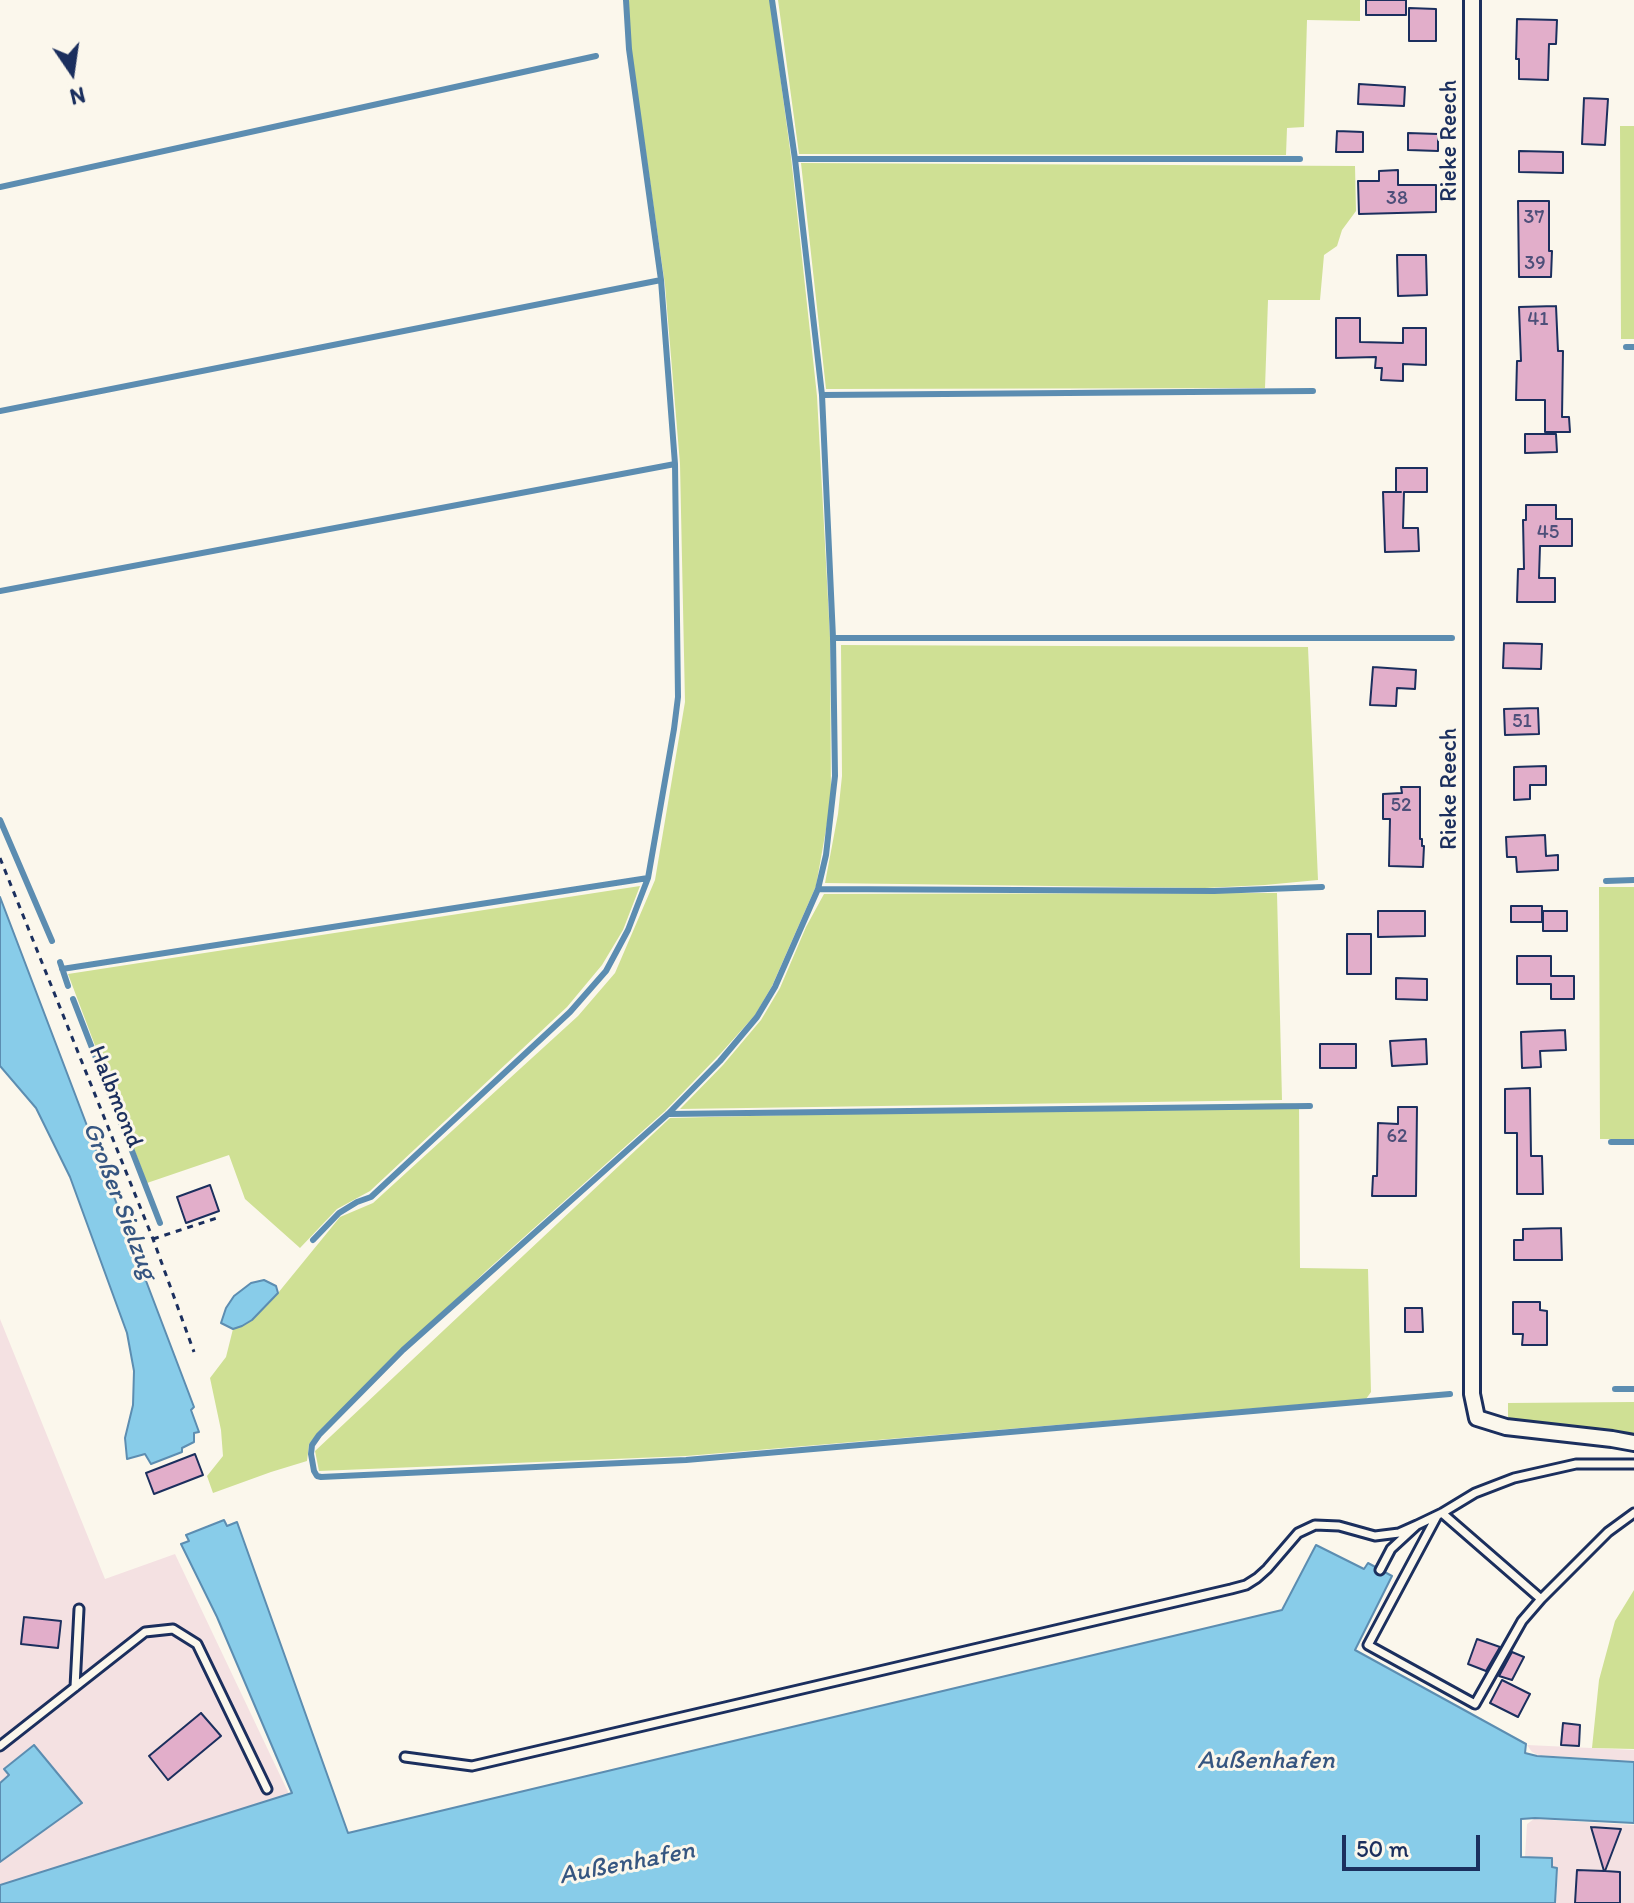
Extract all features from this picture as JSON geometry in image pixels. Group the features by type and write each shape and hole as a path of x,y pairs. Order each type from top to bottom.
{"street":[{"name":"Rieke Reech","path":"1472,0 1472,1394 1477,1418 1506,1427 1634,1443"}],"lane":[{"path":"405,1757 472,1766 1231,1589 1257,1578 1298,1533 1315,1525 1339,1526 1375,1536 1399,1533 1475,1493 1514,1478 1576,1464 1634,1464"},
{"path":"1439,1514 1368,1645 1475,1704 1522,1621 1608,1532 1634,1513"},
{"path":"1439,1514 1541,1599"},
{"path":"1380,1570 1391,1549 1417,1525"},
{"path":"75,1687 79,1609"},
{"path":"0,1746 145,1632 173,1629 197,1644 267,1789"}],"path":[{"name":"Halbmond","path":"0,858 153,1239 194,1352"},
{"path":"153,1239 217,1218"}],"shaded area":[{"path":"0,1319 105,1579 175,1554 289,1794 0,1885 0,1862 82,1803 5,1769 10,1775 0,1783"},
{"path":"1527,1745 1634,1750 1634,1761 1538,1755"},
{"path":"1534,1819 1634,1825 1634,1903 1556,1903 1558,1868 1553,1867 1553,1858 1525,1857 1527,1824"}],"green space":[{"path":"628,0 770,0 817,396 830,637 831,801 816,886 772,986 755,1015 665,1111 486,1271 319,1431 309,1444 307,1461 213,1493 207,1476 223,1456 210,1378 226,1357 233,1329 242,1326 278,1293 340,1217 373,1203 578,1016 615,973 655,880 685,702 680,464 665,285 631,50"},
{"path":"778,0 1360,0 1360,21 1307,20 1304,127 1287,128 1286,155 799,154"},
{"path":"1620,126 1634,126 1634,339 1621,339"},
{"path":"801,163 1355,166 1356,211 1342,230 1337,246 1324,255 1320,300 1268,300 1265,388 826,389"},
{"path":"841,645 1308,647 1318,880 1205,888 825,883 842,776"},
{"path":"640,886 623,930 602,965 567,1007 370,1191 337,1209 300,1248 245,1199 229,1155 147,1183 68,974"},
{"path":"1599,887 1634,887 1634,1139 1600,1139"},
{"path":"1277,893 1282,1100 680,1109 761,1020 780,988 824,894"},
{"path":"1299,1104 1300,1268 1368,1269 1371,1392 1366,1399 686,1456 319,1471 315,1451 670,1118"},
{"path":"1634,1402 1634,1438 1508,1419 1508,1403"},
{"path":"1634,1590 1634,1749 1592,1748 1599,1680 1615,1621"}],"water":[{"path":"0,897 194,1407 191,1410 199,1432 194,1433 194,1442 182,1448 182,1452 151,1464 145,1454 127,1459 125,1438 133,1405 134,1371 127,1333 70,1177 36,1108 0,1066"},
{"path":"264,1280 276,1286 278,1293 252,1320 233,1329 221,1323 234,1296 251,1283"},
{"name":"Außenhafen","path":"224,1520 227,1526 237,1522 348,1833 1282,1610 1316,1545 1364,1569 1368,1563 1392,1576 1355,1650 1526,1744 1525,1753 1634,1762 1634,1823 1521,1819 1521,1857 1552,1858 1552,1867 1557,1868 1555,1903 0,1903 0,1885 292,1793 217,1617 181,1544 189,1541 186,1535"},
{"path":"34,1745 82,1803 0,1862 0,1783 9,1775 4,1769"}],"building":[{"path":"1366,0 1406,0 1406,15 1366,15"},
{"path":"1409,8 1436,9 1436,41 1409,41"},
{"path":"1517,19 1557,20 1556,44 1549,44 1548,80 1519,79"},
{"path":"1359,84 1405,87 1404,106 1358,104"},
{"path":"1584,98 1608,99 1605,145 1582,144"},
{"path":"1337,131 1363,132 1363,152 1336,152"},
{"path":"1408,133 1438,134 1438,151 1408,150"},
{"path":"1519,151 1563,152 1563,173 1519,172"},
{"path":"1398,170 1398,185 1436,185 1436,212 1359,214 1358,181 1379,181 1379,171"},
{"path":"1518,201 1549,201 1551,277 1519,277"},
{"path":"1397,255 1426,255 1427,295 1398,296"},
{"path":"1556,306 1558,351 1563,351 1562,417 1569,417 1570,432 1545,432 1545,400 1516,400 1517,361 1521,361 1519,307"},
{"path":"1336,318 1360,318 1360,342 1403,343 1403,328 1426,328 1426,365 1403,364 1403,381 1381,380 1382,368 1375,368 1376,357 1336,358"},
{"path":"1525,434 1556,434 1557,452 1525,453"},
{"path":"1396,468 1427,468 1427,492 1404,492 1403,528 1418,528 1419,551 1385,552 1383,492 1396,492"},
{"path":"1526,505 1556,505 1556,519 1572,519 1572,546 1540,546 1539,578 1555,578 1555,602 1517,602 1518,569 1524,569 1523,520 1526,520"},
{"path":"1504,643 1542,644 1541,669 1503,668"},
{"path":"1373,667 1416,670 1415,689 1397,688 1396,706 1370,705"},
{"path":"1538,708 1539,734 1505,735 1504,709"},
{"path":"1546,766 1546,785 1530,785 1530,799 1514,800 1514,767"},
{"path":"1401,787 1420,787 1423,867 1389,866 1390,819 1383,819 1383,794 1402,793"},
{"path":"1545,835 1546,856 1558,855 1558,870 1517,872 1516,857 1507,857 1506,837"},
{"path":"1511,906 1542,906 1542,922 1511,922"},
{"path":"1378,911 1425,911 1425,936 1378,937"},
{"path":"1543,911 1567,911 1567,931 1543,931"},
{"path":"1347,934 1371,934 1371,974 1347,974"},
{"path":"1517,956 1551,956 1551,976 1574,976 1574,999 1551,999 1551,984 1517,984"},
{"path":"1396,978 1427,979 1427,1000 1396,999"},
{"path":"1565,1030 1566,1050 1540,1051 1541,1067 1522,1068 1521,1032"},
{"path":"1426,1039 1427,1064 1392,1066 1390,1041"},
{"path":"1320,1044 1356,1044 1356,1068 1320,1068"},
{"path":"1530,1088 1531,1156 1542,1156 1543,1194 1517,1194 1517,1133 1505,1133 1505,1089"},
{"path":"1398,1107 1417,1107 1416,1196 1372,1196 1373,1176 1377,1176 1378,1123 1398,1124"},
{"path":"210,1185 219,1211 186,1223 177,1197"},
{"path":"1561,1228 1562,1260 1514,1260 1514,1240 1523,1240 1523,1229"},
{"path":"1513,1302 1540,1302 1540,1310 1547,1311 1547,1345 1522,1345 1523,1334 1513,1334"},
{"path":"1405,1308 1422,1308 1423,1332 1405,1332"},
{"path":"195,1454 203,1475 154,1494 146,1473"},
{"path":"24,1617 61,1621 58,1648 21,1644"},
{"path":"1477,1639 1500,1647 1486,1671 1468,1664"},
{"path":"1512,1652 1524,1657 1512,1680 1499,1676"},
{"path":"1502,1680 1530,1694 1518,1717 1490,1703"},
{"path":"201,1713 221,1736 168,1780 149,1756"},
{"path":"1563,1723 1580,1725 1579,1746 1561,1745"},
{"path":"1591,1827 1621,1829 1605,1871 1620,1872 1620,1903 1575,1903 1577,1870 1604,1871"}],"waterway":[{"path":"313,1240 339,1213 371,1197 570,1012 606,971 628,930 648,878 678,697 675,464 661,280 629,49 626,0"},
{"path":"772,0 795,159 822,395 833,638 835,776 826,855 818,889 775,987 757,1017 720,1061 668,1114 403,1350 319,1435 312,1445 314,1471 321,1477 686,1460 1450,1394"},
{"path":"0,187 596,56"},
{"path":"795,159 1300,159"},
{"path":"0,411 661,280"},
{"path":"1626,347 1634,347"},
{"path":"822,395 1313,391"},
{"path":"0,591 675,464"},
{"path":"833,638 1452,638"},
{"path":"0,820 52,941"},
{"path":"62,969 648,878"},
{"path":"1606,881 1634,880"},
{"path":"818,889 1214,891 1322,887"},
{"path":"60,962 68,986"},
{"path":"73,999 160,1223"},
{"path":"668,1114 1310,1106"},
{"path":"1611,1142 1634,1142"},
{"path":"1615,1389 1634,1389"}],"water label":[{"name":"Großer Sielzug","path":"119,1201"}]}
